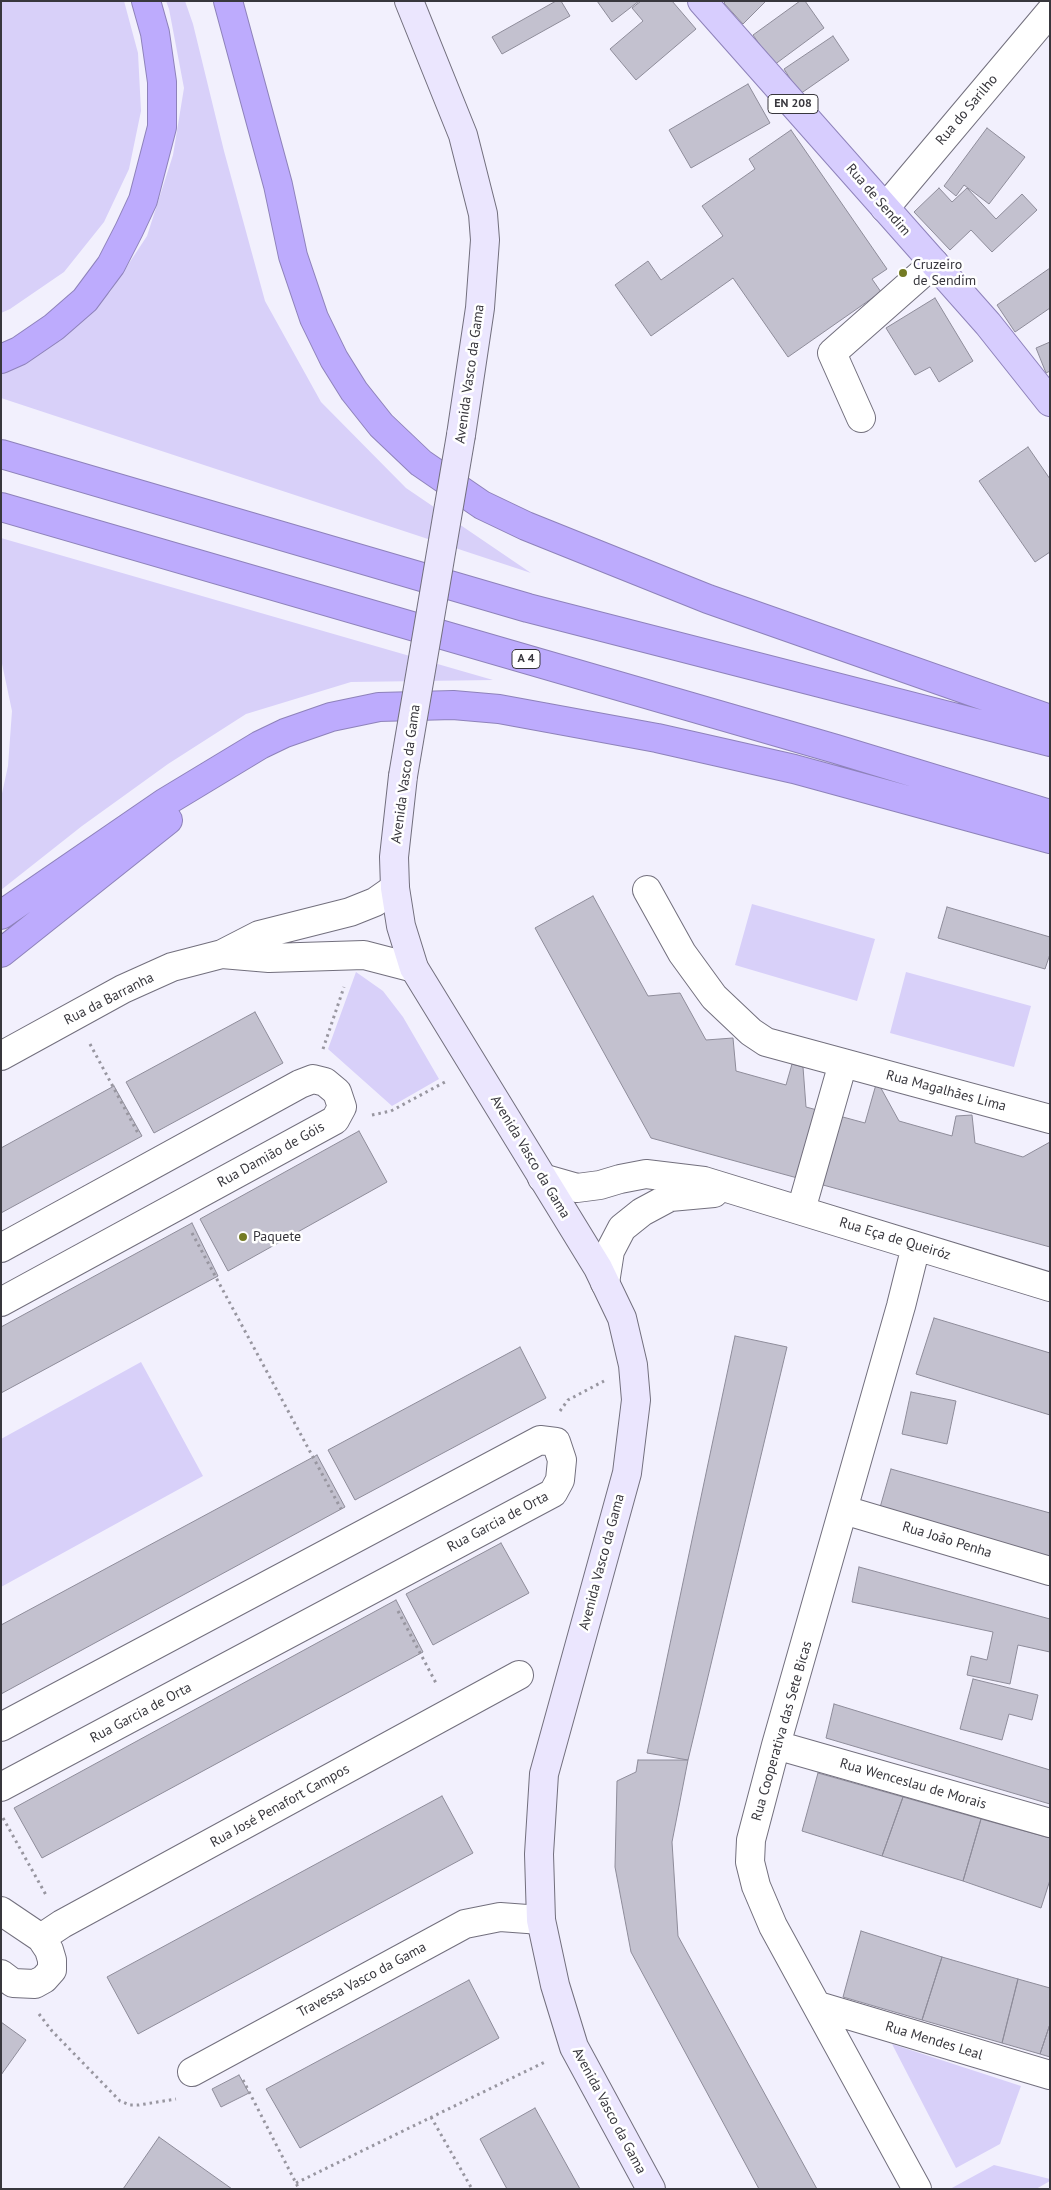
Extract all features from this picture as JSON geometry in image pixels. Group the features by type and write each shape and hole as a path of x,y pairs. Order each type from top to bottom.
{"highway":[{"path":"1,359 19,351 54,327 85,300 111,265 130,230 153,167 162,128 162,82 155,33 146,1"},
{"path":"216,1 252,92"},
{"path":"228,1 278,185 293,256 314,318 334,359 354,391 380,425 421,463 482,505 526,526 708,598 1050,719"},
{"path":"1,454 528,608 1050,742"},
{"name":"A 4","path":"1,507 836,749 1050,814"},
{"path":"1,916 164,803 285,732 331,717 379,707 453,705 499,709 657,738 794,769 1050,839"},
{"path":"1,953 260,746"}],"main road":[{"name":"Avenida Vasco da Gama","path":"390,1 418,40 453,111"},
{"name":"Avenida Vasco da Gama","path":"409,1 453,111 473,169 483,214 485,240 480,308 461,435 403,776 394,857 395,888 401,926 414,968 598,1268 622,1318 632,1365 636,1400 627,1472 544,1774 539,1854 541,1920 555,1985 574,2047 651,2189"},
{"name":"Rua de Sendim","path":"702,1 988,324 1050,402"}],"street":[{"name":"Rua do Sarilho","path":"885,208 1050,12"},
{"path":"861,418 832,353 934,263"},
{"name":"Rua da Barranha","path":"1,1056 123,989 172,967 222,954 259,935 350,912 375,902 395,888"},
{"name":"Rua Magalhães Lima","path":"647,890 692,966 714,997 744,1026 766,1042 1050,1119"},
{"name":"Rua da Barranha","path":"222,954 269,958 364,955 414,968"},
{"path":"801,1210 843,1063"},
{"path":"1,1248 300,1084 313,1079"},
{"name":"Rua Damião de Góis","path":"1,1302 336,1120 342,1107 337,1092 325,1082 313,1079"},
{"name":"Rua Eça de Queiróz","path":"542,1178 577,1188 600,1185 646,1174 704,1180 1050,1287"},
{"name":"Rua Eça de Queiróz","path":"605,1283 610,1251 622,1228 642,1212 670,1197 706,1193 741,1193"},
{"name":"Rua Cooperativa das Sete Bicas","path":"916,1246 844,1510 776,1745 751,1840 750,1862 756,1886 774,1926 917,2189"},
{"path":"1,1727 540,1440"},
{"name":"Rua Garcia de Orta","path":"1,1787 554,1493 560,1480 562,1460 556,1442 540,1440"},
{"name":"Rua João Penha","path":"844,1510 1050,1571"},
{"name":"Rua José Penafort Campos","path":"52,1931 519,1675"},
{"name":"Rua Wenceslau de Morais","path":"776,1745 1050,1823"},
{"path":"1,1911 52,1931 50,1950 52,1970 44,1979 35,1984 13,1983 1,1974"},
{"name":"Travessa Vasco da Gama","path":"192,2072 465,1924 500,1917 541,1920"},
{"name":"Rua Mendes Leal","path":"818,2006 1050,2075"}],"path":[{"path":"313,1079 355,955"},
{"path":"75,1016 155,1164"},
{"path":"336,1120 391,1112 474,1066"},
{"path":"178,1206 357,1539"},
{"path":"540,1440 568,1400 632,1365"},
{"path":"383,1584 452,1712"},
{"path":"1,1816 52,1931"},
{"path":"296,2183 574,2047"},
{"path":"431,2117 472,2189"}],"shaded area":[{"path":"1,1 124,1 138,53 141,111 129,169 104,222 64,272 10,309 1,313"},
{"path":"166,1 185,1 193,24 224,151 265,301 321,402 406,488 531,573 1,398 1,369 40,351 110,292 147,236 173,155 184,88"},
{"path":"1,538 493,680 351,682 246,714 168,764 82,826 1,890 1,798 8,766 12,711 1,659"},
{"path":"752,904 875,939 857,1001 735,965"},
{"path":"356,972 383,991 403,1017 439,1079 392,1106 328,1049"},
{"path":"906,972 1031,1006 1014,1067 890,1033"},
{"path":"141,1362 203,1476 1,1587 1,1439"},
{"path":"892,2044 1021,2086 1000,2144 956,2168"},
{"path":"994,2165 1050,2179 1050,2181 1036,2189 950,2189"}],"building":[{"path":"556,1 561,1 570,16 502,54 492,37"},
{"path":"597,1 639,1 612,22"},
{"path":"641,1 672,1 696,29 636,80 610,49 643,21 632,8"},
{"path":"726,1 766,1 743,24 724,3"},
{"path":"800,1 805,1 824,28 774,65 753,35"},
{"path":"833,36 849,60 800,94 784,69"},
{"path":"748,84 770,123 691,168 669,130"},
{"path":"987,128 1025,157 989,204 964,185 956,196 944,186"},
{"path":"791,130 887,269 872,279 881,292 788,357 733,278 651,336 615,285 648,261 661,280 723,236 702,206 755,169 749,159"},
{"path":"939,188 952,202 967,188 996,219 1022,194 1037,210 992,252 971,230 950,250 914,212"},
{"path":"1050,268 1050,308 1015,332 997,305"},
{"path":"935,298 973,361 939,382 930,367 915,375 886,328"},
{"path":"1050,342 1050,371 1046,373 1036,348"},
{"path":"1028,447 1050,479 1050,552 1035,562 979,481"},
{"path":"593,896 648,996 680,993 706,1040 733,1038 736,1071 786,1085 792,1064 803,1067 806,1107 865,1123 877,1081 899,1121 952,1136 956,1116 972,1115 975,1143 1023,1157 1050,1142 1050,1247 651,1138 535,928"},
{"path":"947,907 1050,937 1050,954 1045,969 938,938"},
{"path":"255,1012 283,1063 154,1133 126,1082"},
{"path":"114,1086 142,1136 1,1213 1,1148"},
{"path":"359,1131 387,1182 228,1271 200,1219"},
{"path":"192,1223 218,1276 1,1393 1,1327"},
{"path":"934,1318 1050,1353 1050,1415 916,1374"},
{"path":"735,1336 787,1347 688,1760 647,1753"},
{"path":"520,1347 546,1398 355,1500 328,1450"},
{"path":"911,1392 956,1401 947,1444 902,1434"},
{"path":"317,1455 345,1507 1,1694 1,1625"},
{"path":"891,1469 1050,1513 1050,1558 879,1511"},
{"path":"501,1543 529,1593 433,1645 406,1594"},
{"path":"859,1567 1050,1619 1050,1652 1018,1645 1010,1684 967,1675 971,1656 987,1660 993,1632 852,1602"},
{"path":"396,1600 423,1652 42,1858 14,1808"},
{"path":"973,1679 1038,1695 1032,1720 1009,1714 1002,1740 960,1729"},
{"path":"834,1704 1050,1770 1050,1804 826,1738"},
{"path":"638,1760 688,1760 672,1842 678,1936 817,2189 759,2189 631,1952 615,1867 617,1781 636,1772"},
{"path":"818,1773 903,1797 882,1856 802,1831"},
{"path":"442,1796 473,1853 138,2034 107,1977"},
{"path":"903,1797 981,1819 963,1881 882,1856"},
{"path":"981,1819 1050,1838 1050,1880 1041,1908 963,1881"},
{"path":"861,1931 942,1957 922,2020 843,1997"},
{"path":"942,1957 1018,1979 1002,2043 922,2020"},
{"path":"1018,1979 1050,1988 1050,2024 1040,2054 1002,2043"},
{"path":"469,1980 499,2038 300,2148 266,2089"},
{"path":"1,2022 26,2040 1,2075"},
{"path":"1050,2024 1050,2057 1040,2054"},
{"path":"239,2075 249,2093 221,2107 212,2089"},
{"path":"535,2108 580,2189 507,2189 480,2139"},
{"path":"159,2137 232,2189 123,2189"}],"place":[{"name":"Cruzeiro de Sendim","path":"903,273"},
{"name":"Paquete","path":"243,1237"}]}
